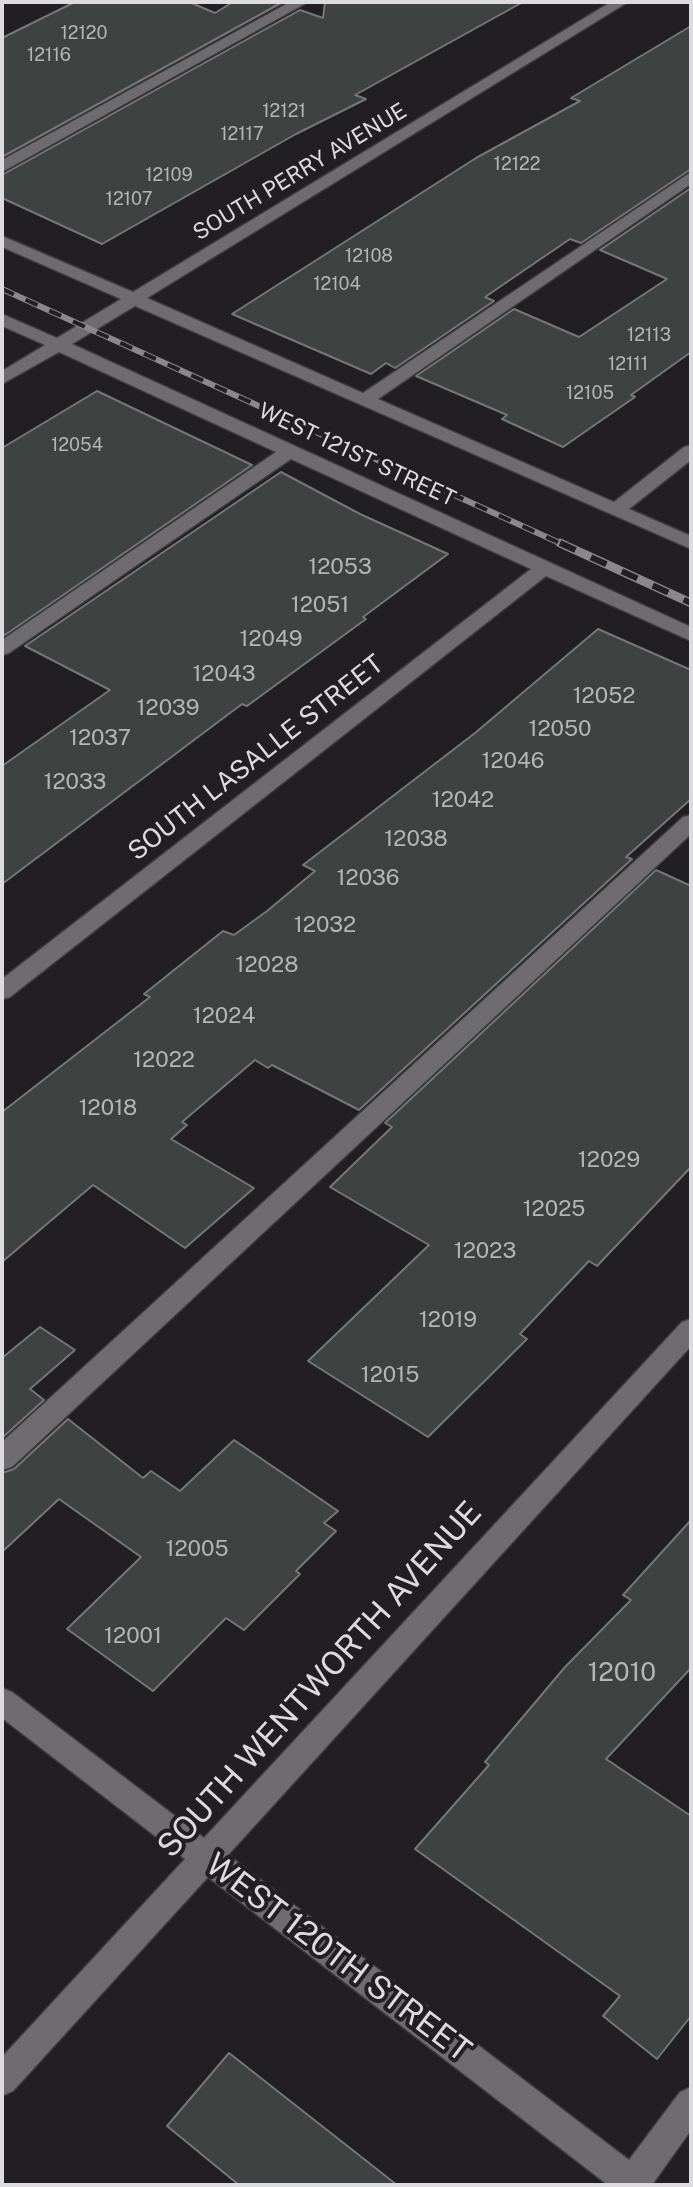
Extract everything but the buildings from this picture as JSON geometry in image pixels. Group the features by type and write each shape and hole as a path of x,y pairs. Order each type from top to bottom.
{"street":[{"path":"2,167 301,2"},
{"name":"SOUTH PERRY AVENUE","path":"2,379 621,2"},
{"path":"364,400 691,177"},
{"name":"WEST 121ST STREET","path":"2,241 691,543"},
{"name":"WEST 121ST STREET","path":"2,319 691,635"},
{"path":"2,649 290,451"},
{"path":"616,510 691,451"},
{"name":"SOUTH LASALLE STREET","path":"2,991 544,568"},
{"path":"2,1459 691,822"},
{"name":"SOUTH WENTWORTH AVENUE","path":"2,2080 691,1329"},
{"name":"WEST 120TH STREET","path":"2,1701 633,2184"},
{"path":"633,2184 691,2103"}],"railway":[{"path":"2,289 564,545"},
{"path":"560,543 691,603"}]}
